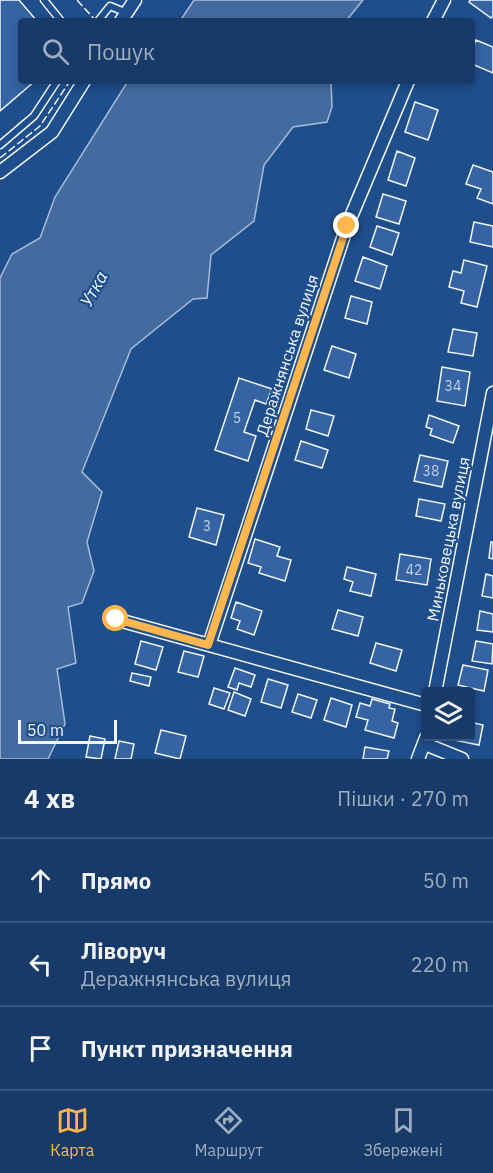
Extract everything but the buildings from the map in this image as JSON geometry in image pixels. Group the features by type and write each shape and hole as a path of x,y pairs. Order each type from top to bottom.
{"street":[{"path":"124,17 135,0"},
{"path":"435,18 444,0"},
{"path":"0,172 52,132 82,84"},
{"name":"Деражнянська вулиця","path":"208,645 347,226 407,84"},
{"name":"Миньковецька вулиця","path":"436,687 493,393"},
{"path":"116,619 421,704"},
{"path":"418,759 426,741"},
{"path":"428,741 462,759"}],"lane":[{"path":"44,0 59,18"},
{"path":"100,18 110,6 124,17"},
{"path":"0,145 34,117 55,84"}],"water":[{"path":"194,0 363,0 348,18 182,18"},
{"name":"Утка","path":"126,84 331,84 332,107 327,122 293,127 264,165 254,221 211,255 207,298 193,299 131,349 82,472 102,492 87,542 94,571 82,603 68,607 76,663 57,669 65,724 48,759 0,759 0,278 12,254 40,238 55,197"}],"fence":[{"path":"77,0 93,18"},
{"path":"0,158 40,126 68,84"}],"route":[{"path":"116,619 208,645 347,226"}]}
